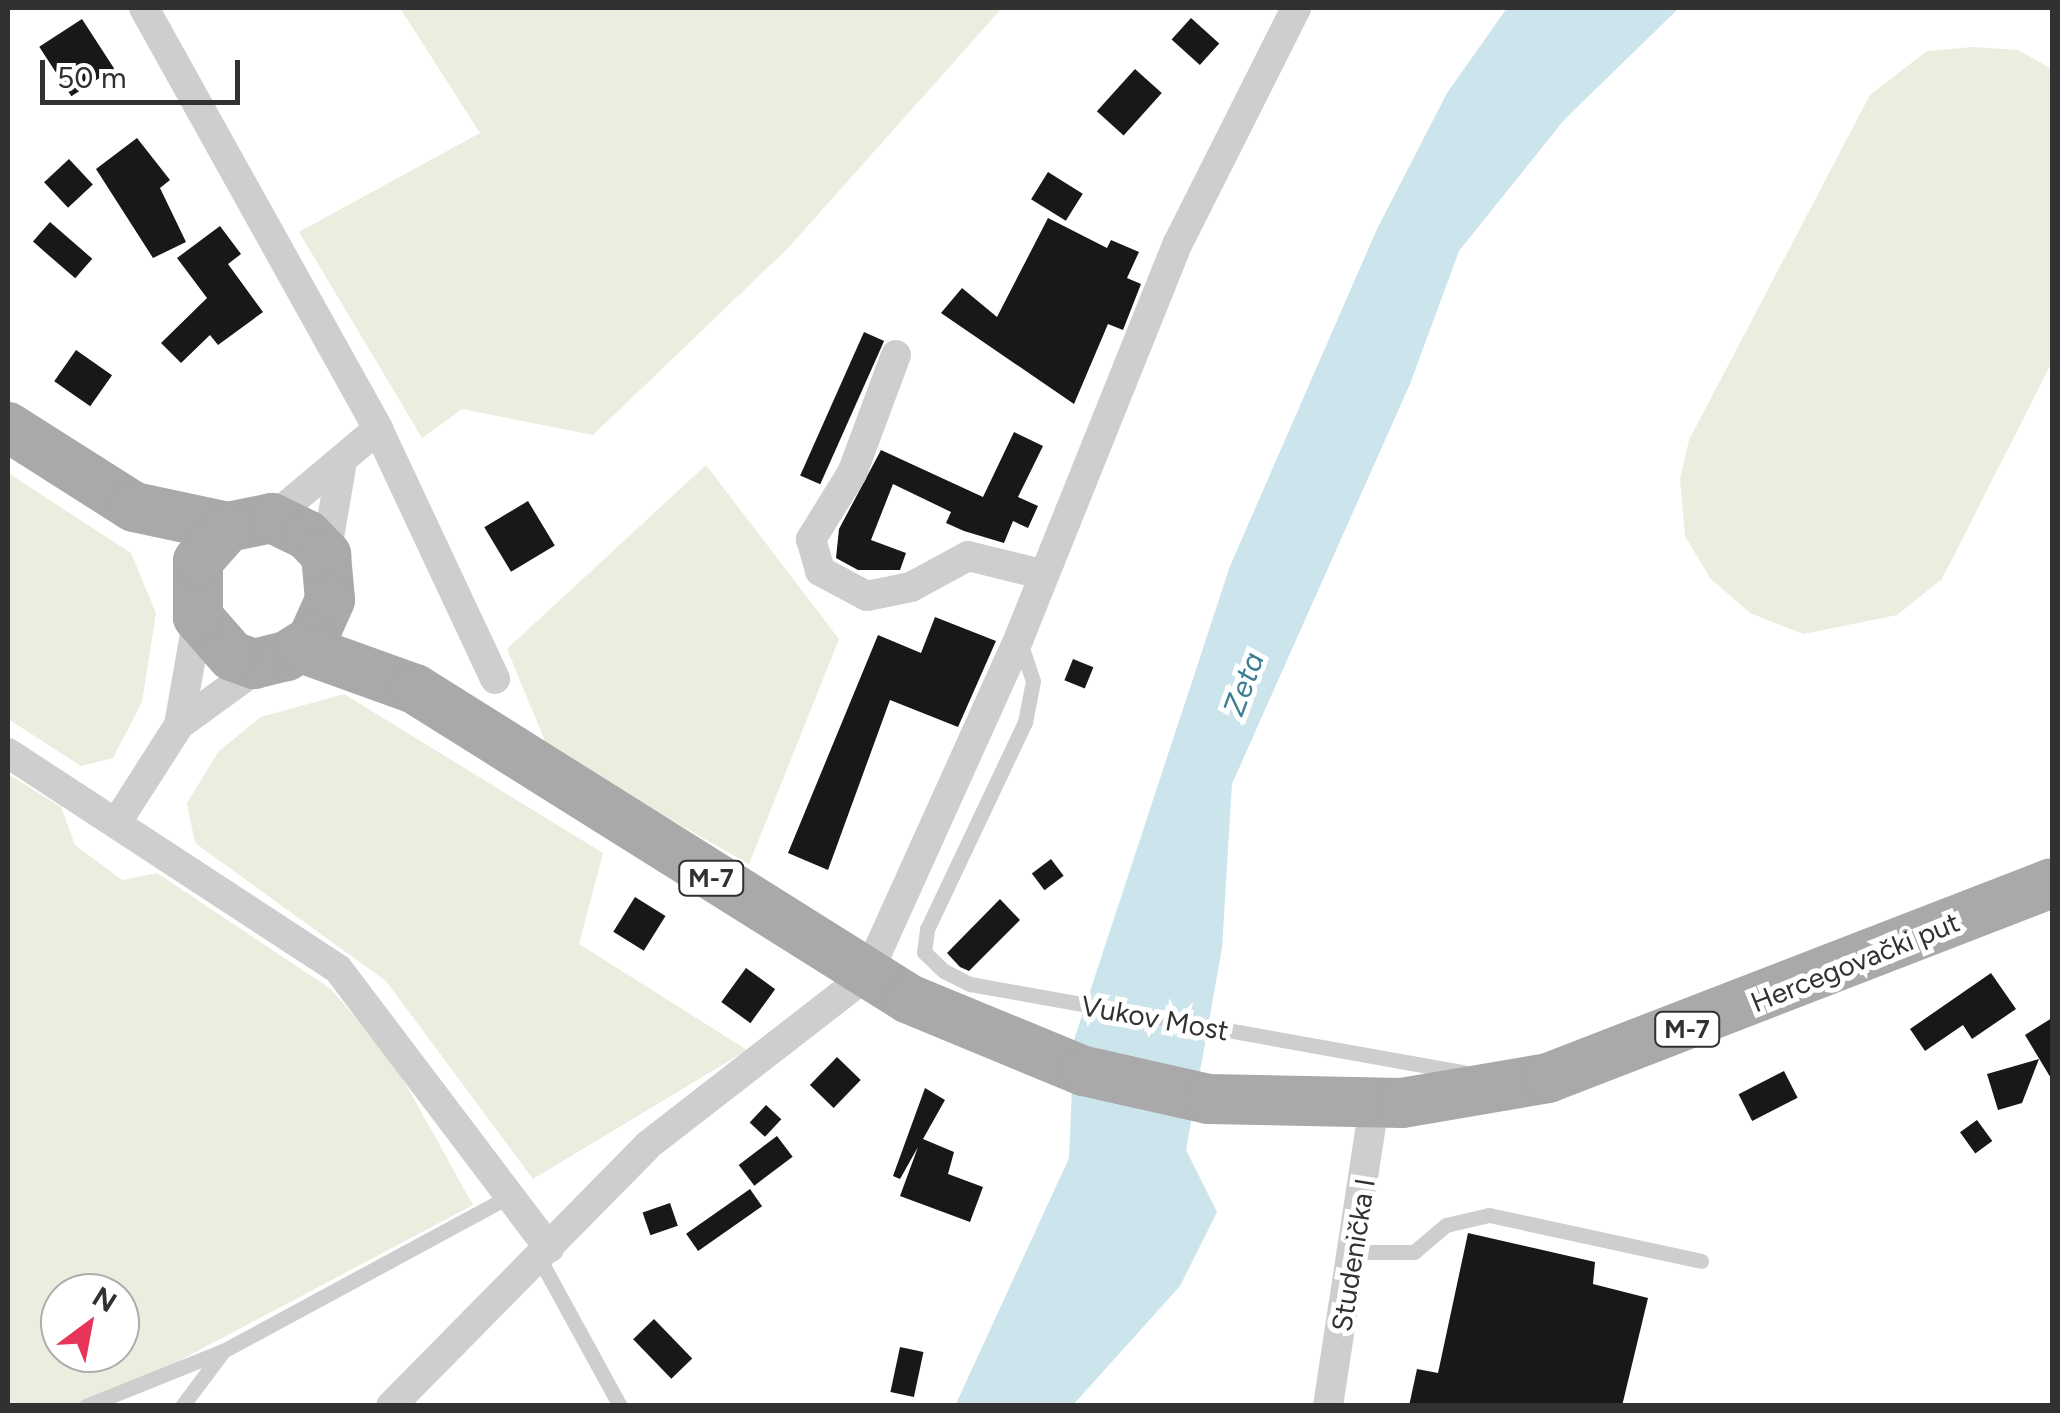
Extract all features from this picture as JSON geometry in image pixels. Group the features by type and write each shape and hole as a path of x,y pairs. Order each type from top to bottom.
{"main road":[{"name":"M-7","path":"8,427 134,506 250,522 328,577 414,688"},
{"name":"M-7","path":"134,506 232,656 282,656 414,688 867,975"},
{"path":"194,600 250,522"},
{"path":"282,656 328,577"},
{"name":"Hercegovački put","path":"867,975 1018,1048 1172,1093 1305,1105 1374,1104 1525,1084 1625,1054 2052,883"}],"street":[{"path":"144,8 378,428 494,678"},
{"path":"391,1406 648,1145 867,975 1019,638 1178,243 1296,8"},
{"path":"896,355 852,473 811,539 820,571 867,596 911,588 968,556 1042,574"},
{"path":"250,522 340,467 378,428"},
{"path":"328,577 340,467"},
{"path":"180,725 194,600"},
{"path":"117,822 180,725 282,656"},
{"path":"8,753 338,970 512,1195 544,1253"},
{"name":"Studenička I","path":"1328,1406 1374,1104"}],"lane":[{"name":"Vukov Most","path":"1019,638 1033,681 1025,722 924,952 970,984 1525,1084"},
{"path":"86,1406 223,1351 512,1195"},
{"path":"1354,1252 1414,1252 1446,1224 1489,1215 1701,1261"},
{"path":"544,1253 620,1406"},
{"path":"182,1406 223,1351"}],"shaded area":[{"path":"400,8 1002,8 789,247 593,435 462,409 422,438 299,232 480,133"},
{"path":"1973,47 2018,50 2052,69 2052,362 1942,579 1897,615 1803,634 1750,613 1710,578 1685,536 1680,479 1689,440 1870,95 1927,51"},
{"path":"706,465 839,639 749,864 549,751 507,649"},
{"path":"8,473 131,553 156,613 142,702 113,758 81,766 8,719"},
{"path":"344,694 603,853 579,944 747,1050 533,1179 386,981 195,843 187,803 219,751 261,717"},
{"path":"8,774 61,807 75,845 122,880 157,873 331,989 394,1063 473,1205 96,1405 8,1405"}],"water":[{"name":"Zeta","path":"1507,8 1679,8 1564,120 1459,251 1410,384 1232,784 1222,948 1186,1150 1217,1212 1180,1286 1073,1405 955,1406 1069,1158 1074,1040 1230,566 1377,229 1447,93"}],"building":[{"path":"1191,18 1219,43 1200,65 1172,40"},
{"path":"82,19 114,68 71,96 39,47"},
{"path":"1135,69 1162,93 1124,135 1097,111"},
{"path":"137,138 170,180 160,188 186,242 153,258 96,169"},
{"path":"69,159 93,185 68,208 44,182"},
{"path":"1048,172 1083,194 1066,221 1031,199"},
{"path":"1048,218 1107,248 1111,240 1139,252 1127,278 1141,284 1123,330 1108,324 1074,404 941,313 962,288 997,317"},
{"path":"50,222 92,259 75,278 33,242"},
{"path":"220,226 241,254 228,264 263,312 218,345 210,335 181,363 161,343 207,298 177,258"},
{"path":"864,332 884,341 820,484 800,475"},
{"path":"76,350 112,375 90,406 54,381"},
{"path":"1014,432 1043,446 1018,497 1038,506 1028,528 1013,521 1004,543 964,531 946,523 951,512 893,484 871,540 906,553 900,570 858,570 836,558 839,529 881,450 983,497"},
{"path":"528,501 555,546 511,572 484,527"},
{"path":"935,617 996,641 958,727 890,700 828,870 788,853 878,635 921,653"},
{"path":"1073,659 1093,667 1085,689 1064,680"},
{"path":"1051,859 1064,876 1044,890 1032,873"},
{"path":"635,897 666,916 644,951 613,932"},
{"path":"1000,899 1020,920 969,971 960,967 947,953"},
{"path":"746,968 775,989 750,1023 721,1002"},
{"path":"1991,973 2016,1009 1972,1039 1963,1025 1925,1051 1910,1029"},
{"path":"2052,1018 2052,1080 2025,1035"},
{"path":"837,1057 861,1080 834,1108 810,1085"},
{"path":"2039,1059 2022,1103 1998,1110 1987,1074"},
{"path":"1784,1071 1798,1098 1752,1121 1739,1094"},
{"path":"925,1088 945,1100 923,1139 954,1152 948,1174 983,1187 970,1222 900,1196 918,1147 900,1179 893,1176"},
{"path":"766,1105 781,1119 765,1137 750,1123"},
{"path":"1977,1120 1992,1141 1975,1153 1960,1132"},
{"path":"777,1136 793,1157 754,1186 739,1165"},
{"path":"750,1189 762,1206 698,1251 686,1234"},
{"path":"670,1203 678,1226 650,1235 643,1212"},
{"path":"1468,1233 1595,1262 1593,1284 1648,1298 1622,1406 1409,1406 1417,1369 1438,1373"},
{"path":"654,1319 692,1359 671,1379 633,1339"},
{"path":"900,1347 923,1352 914,1397 890,1392"}]}
